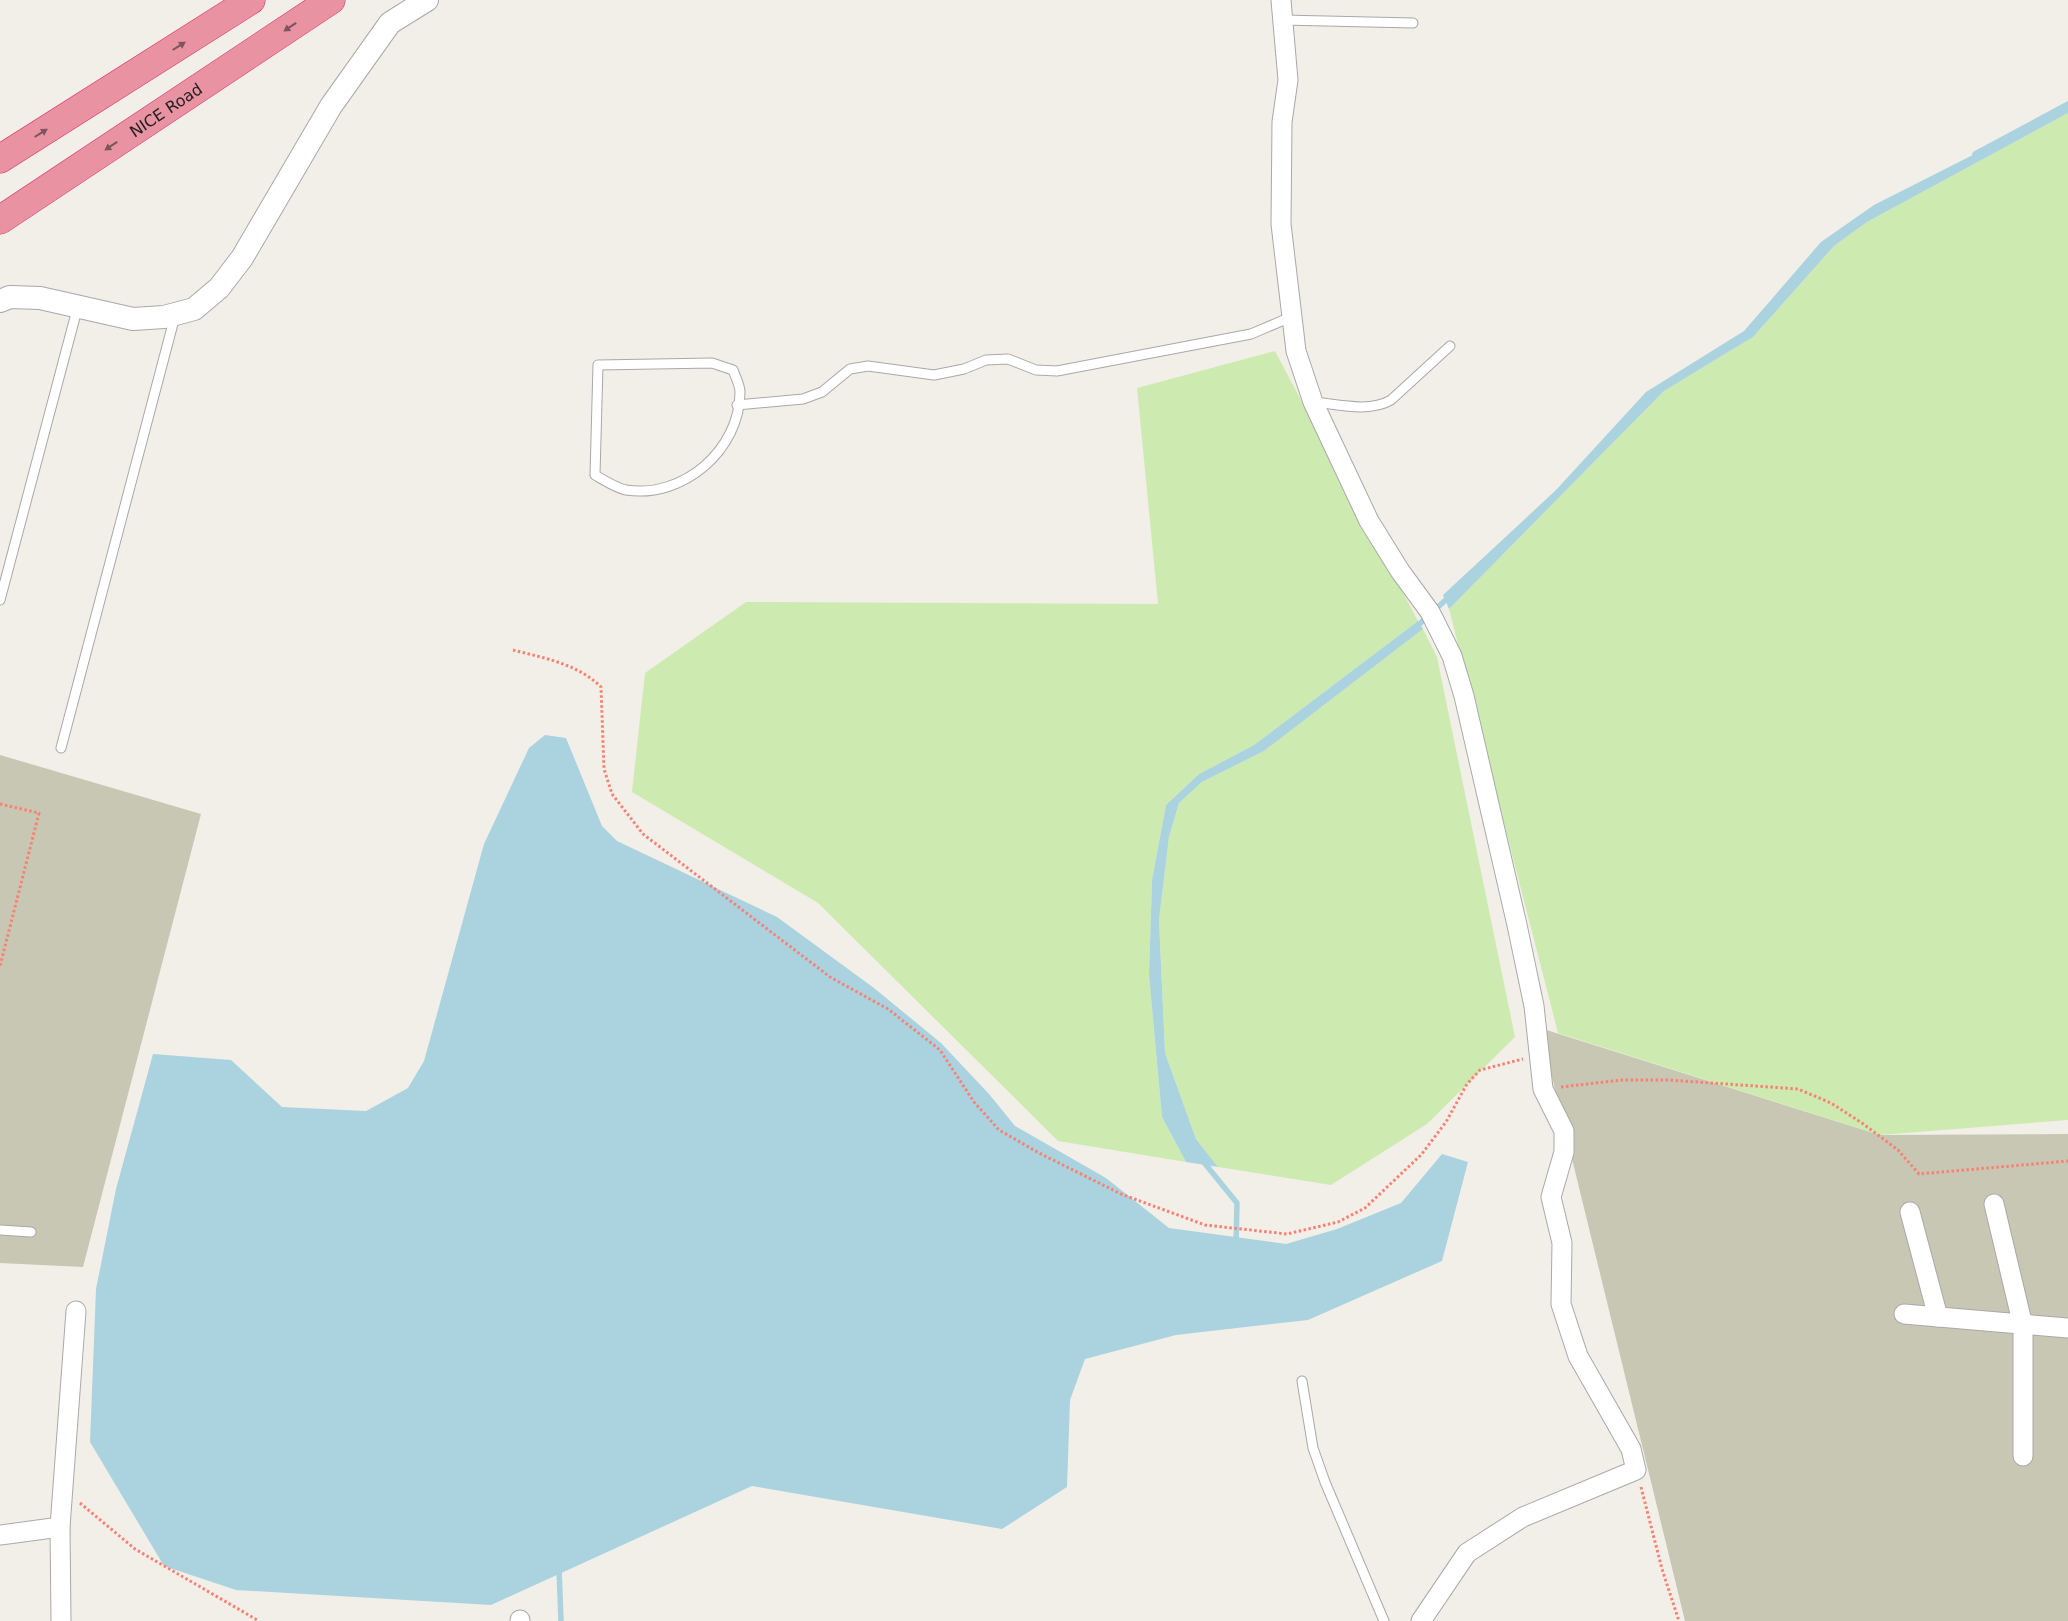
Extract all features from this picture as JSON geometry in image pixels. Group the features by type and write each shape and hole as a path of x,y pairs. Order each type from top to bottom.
{"highway":[{"path":"0,159 252,0"},
{"name":"NICE Road","path":"0,220 331,0"}],"street":[{"path":"0,300 10,297 40,298 133,318 164,317 194,309 219,288 242,258 331,106 390,23 427,0"},
{"path":"1281,0 1288,80 1282,122 1281,224 1296,351 1312,402 1369,521 1400,571 1430,612 1452,656 1464,696 1517,925 1534,1010 1543,1089 1564,1131 1564,1152 1551,1197 1562,1243 1561,1304 1578,1356 1631,1449 1636,1470 1523,1517 1467,1553 1421,1621"},
{"path":"1994,1204 2023,1326 2023,1456"},
{"path":"1910,1212 1938,1317"},
{"path":"61,1621 60,1527 76,1311"},
{"path":"1904,1314 2023,1326 2068,1328"},
{"path":"0,1534 60,1527"}],"lane":[{"path":"1282,20 1413,23"},
{"path":"0,600 78,306"},
{"path":"61,748 176,314"},
{"path":"737,405 804,399 822,392 850,369 868,366 934,374 964,370 986,360 1008,359 1036,370 1057,371 1251,334 1291,317"},
{"path":"1312,402 1371,407 1381,406 1391,400 1450,346"},
{"path":"712,363 733,370 740,391 737,405 734,425 720,450 689,479 666,489 625,490 595,475 598,365 712,363"},
{"path":"0,1230 31,1232"},
{"path":"1302,1381 1313,1448 1324,1482 1384,1621"}],"path":[{"path":"513,650 546,658 588,674 601,687 604,769 612,794 643,834 830,977 888,1009 940,1050 974,1102 999,1130 1039,1153 1121,1194 1205,1225 1287,1234 1338,1222 1365,1208 1398,1179 1421,1155 1446,1122 1467,1084 1480,1070 1526,1058"},
{"path":"0,804 39,813 0,966"},
{"path":"1543,1089 1622,1080 1669,1080 1798,1090 1831,1103 1862,1123 1898,1150 1919,1174 2068,1161"},
{"path":"1636,1470 1662,1569 1679,1621"},
{"path":"63,1488 135,1549 259,1621"}],"shaded area":[{"path":"0,755 201,814 83,1267 0,1263"},
{"path":"1540,1028 1880,1135 2068,1134 2068,1621 1685,1621"}],"green space":[{"path":"2068,113 2068,1120 1880,1135 1558,1033 1449,609 1664,391 1753,337 1834,246 1867,222"},
{"path":"1275,351 1418,621 1254,745 1199,774 1166,805 1152,880 1149,975 1162,1117 1186,1162 1058,1141 818,903 632,792 645,673 746,602 1158,604 1137,388"},
{"path":"1423,629 1437,657 1515,1037 1427,1124 1331,1185 1218,1167 1196,1139 1165,1053 1159,920 1169,837 1179,803 1202,782 1264,751"}],"water":[{"path":"2068,105 2068,113 1867,222 1834,246 1753,337 1664,391 1449,609 1443,595 1556,490 1646,392 1744,331 1821,242 1874,205 2048,117"},
{"path":"1418,621 1423,629 1264,751 1202,782 1179,803 1169,837 1159,920 1165,1053 1196,1139 1218,1167 1186,1162 1162,1117 1149,975 1152,880 1166,805 1199,774 1254,745"},
{"path":"545,735 566,738 602,826 617,841 777,917 874,988 941,1043 989,1094 1015,1126 1106,1178 1169,1228 1286,1244 1337,1229 1401,1203 1442,1154 1468,1162 1442,1261 1308,1320 1176,1335 1085,1359 1070,1400 1067,1487 1002,1529 752,1486 491,1605 236,1590 164,1566 90,1442 96,1289 116,1189 153,1054 231,1060 282,1107 366,1111 408,1088 424,1061 484,844 529,748"}],"waterway":[{"path":"1975,154 2068,104"},
{"path":"1416,627 1449,597"},
{"path":"1202,1160 1237,1203 1236,1244"},
{"path":"559,1568 561,1621"}]}
